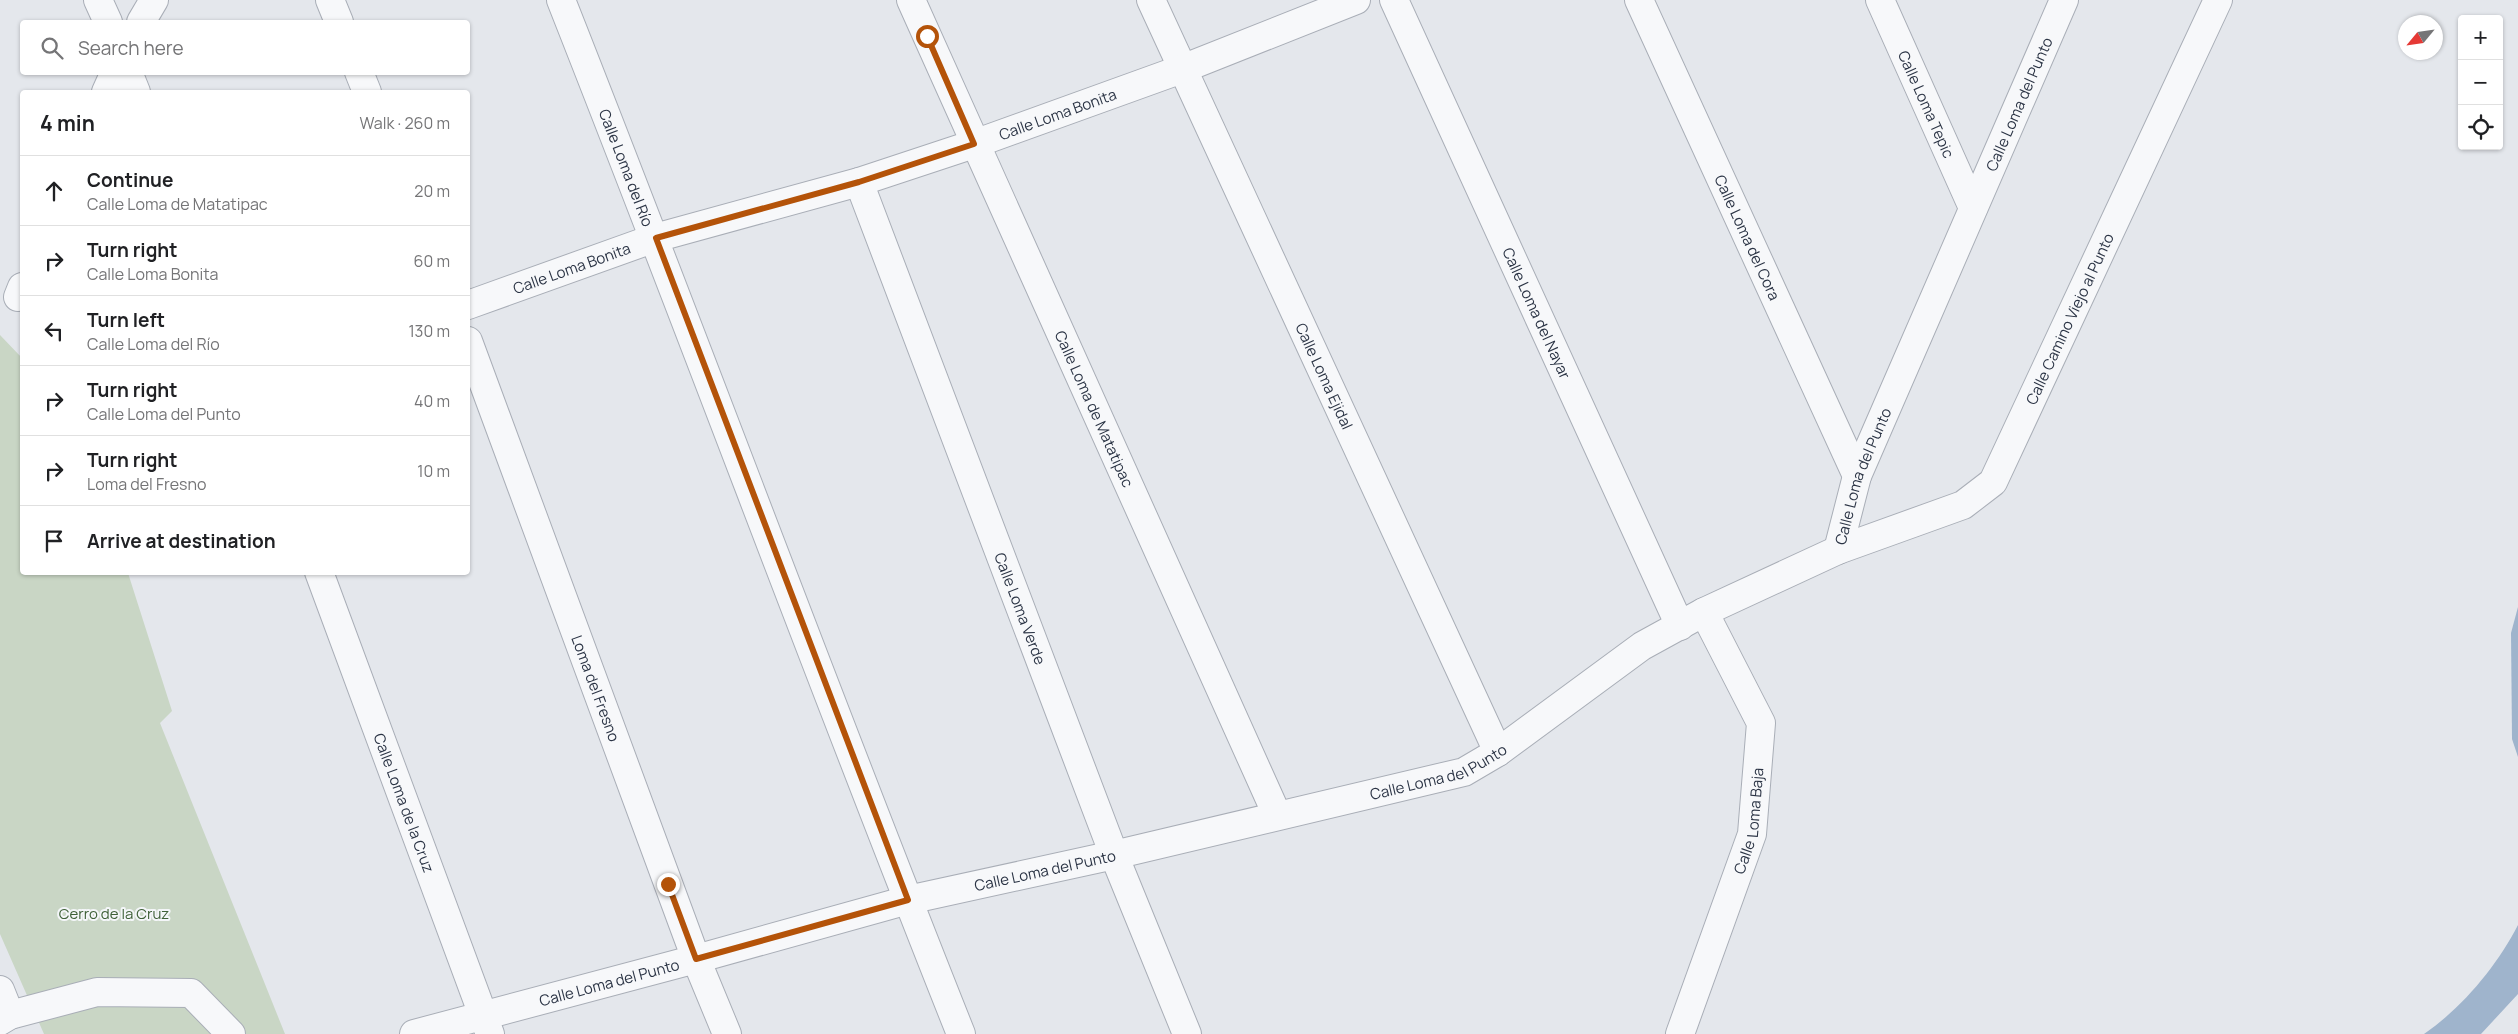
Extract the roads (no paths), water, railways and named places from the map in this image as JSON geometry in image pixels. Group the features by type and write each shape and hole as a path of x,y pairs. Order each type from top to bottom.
{"street":[{"path":"98,0 107,20"},
{"path":"142,20 154,0"},
{"path":"330,0 338,20"},
{"name":"Calle Loma del Río","path":"561,0 656,238 908,900 961,1034"},
{"name":"Calle Loma de Matatipac","path":"911,0 974,144 1277,815"},
{"name":"Calle Loma Ejidal","path":"1151,0 1498,752"},
{"name":"Calle Loma Bonita","path":"470,304 656,238 859,182 974,144 1182,69 1356,0"},
{"name":"Calle Loma del Nayar","path":"1394,0 1680,626"},
{"name":"Calle Loma del Cora","path":"1639,0 1857,476"},
{"name":"Calle Loma Tepic","path":"1880,0 1973,208"},
{"name":"Calle Loma del Punto","path":"414,1034 486,1024 696,959 908,900 1114,855 1464,772 1498,752 1642,646 1704,612 1838,550 1857,476 2064,0"},
{"name":"Calle Camino Viejo al Punto","path":"1838,550 1963,505 1993,482 2218,0"},
{"path":"107,90 114,75"},
{"path":"129,75 135,90"},
{"path":"360,75 366,90"},
{"name":"Calle Loma Verde","path":"859,182 1114,855 1187,1034"},
{"name":"Loma del Fresno","path":"470,346 696,959 726,1034"},
{"name":"Calle Loma de la Cruz","path":"321,575 486,1024"},
{"name":"Calle Loma Baja","path":"1680,1034 1752,834 1761,723 1704,612"},
{"path":"0,990 5,1018 97,992 191,993 230,1034"}],"water":[{"path":"2518,607 2518,757 2512,739 2511,633"},
{"path":"2518,925 2518,994 2481,1034 2424,1034 2465,999 2500,956"}],"park label":[{"name":"Cerro de la Cruz","path":"114,913"}]}
